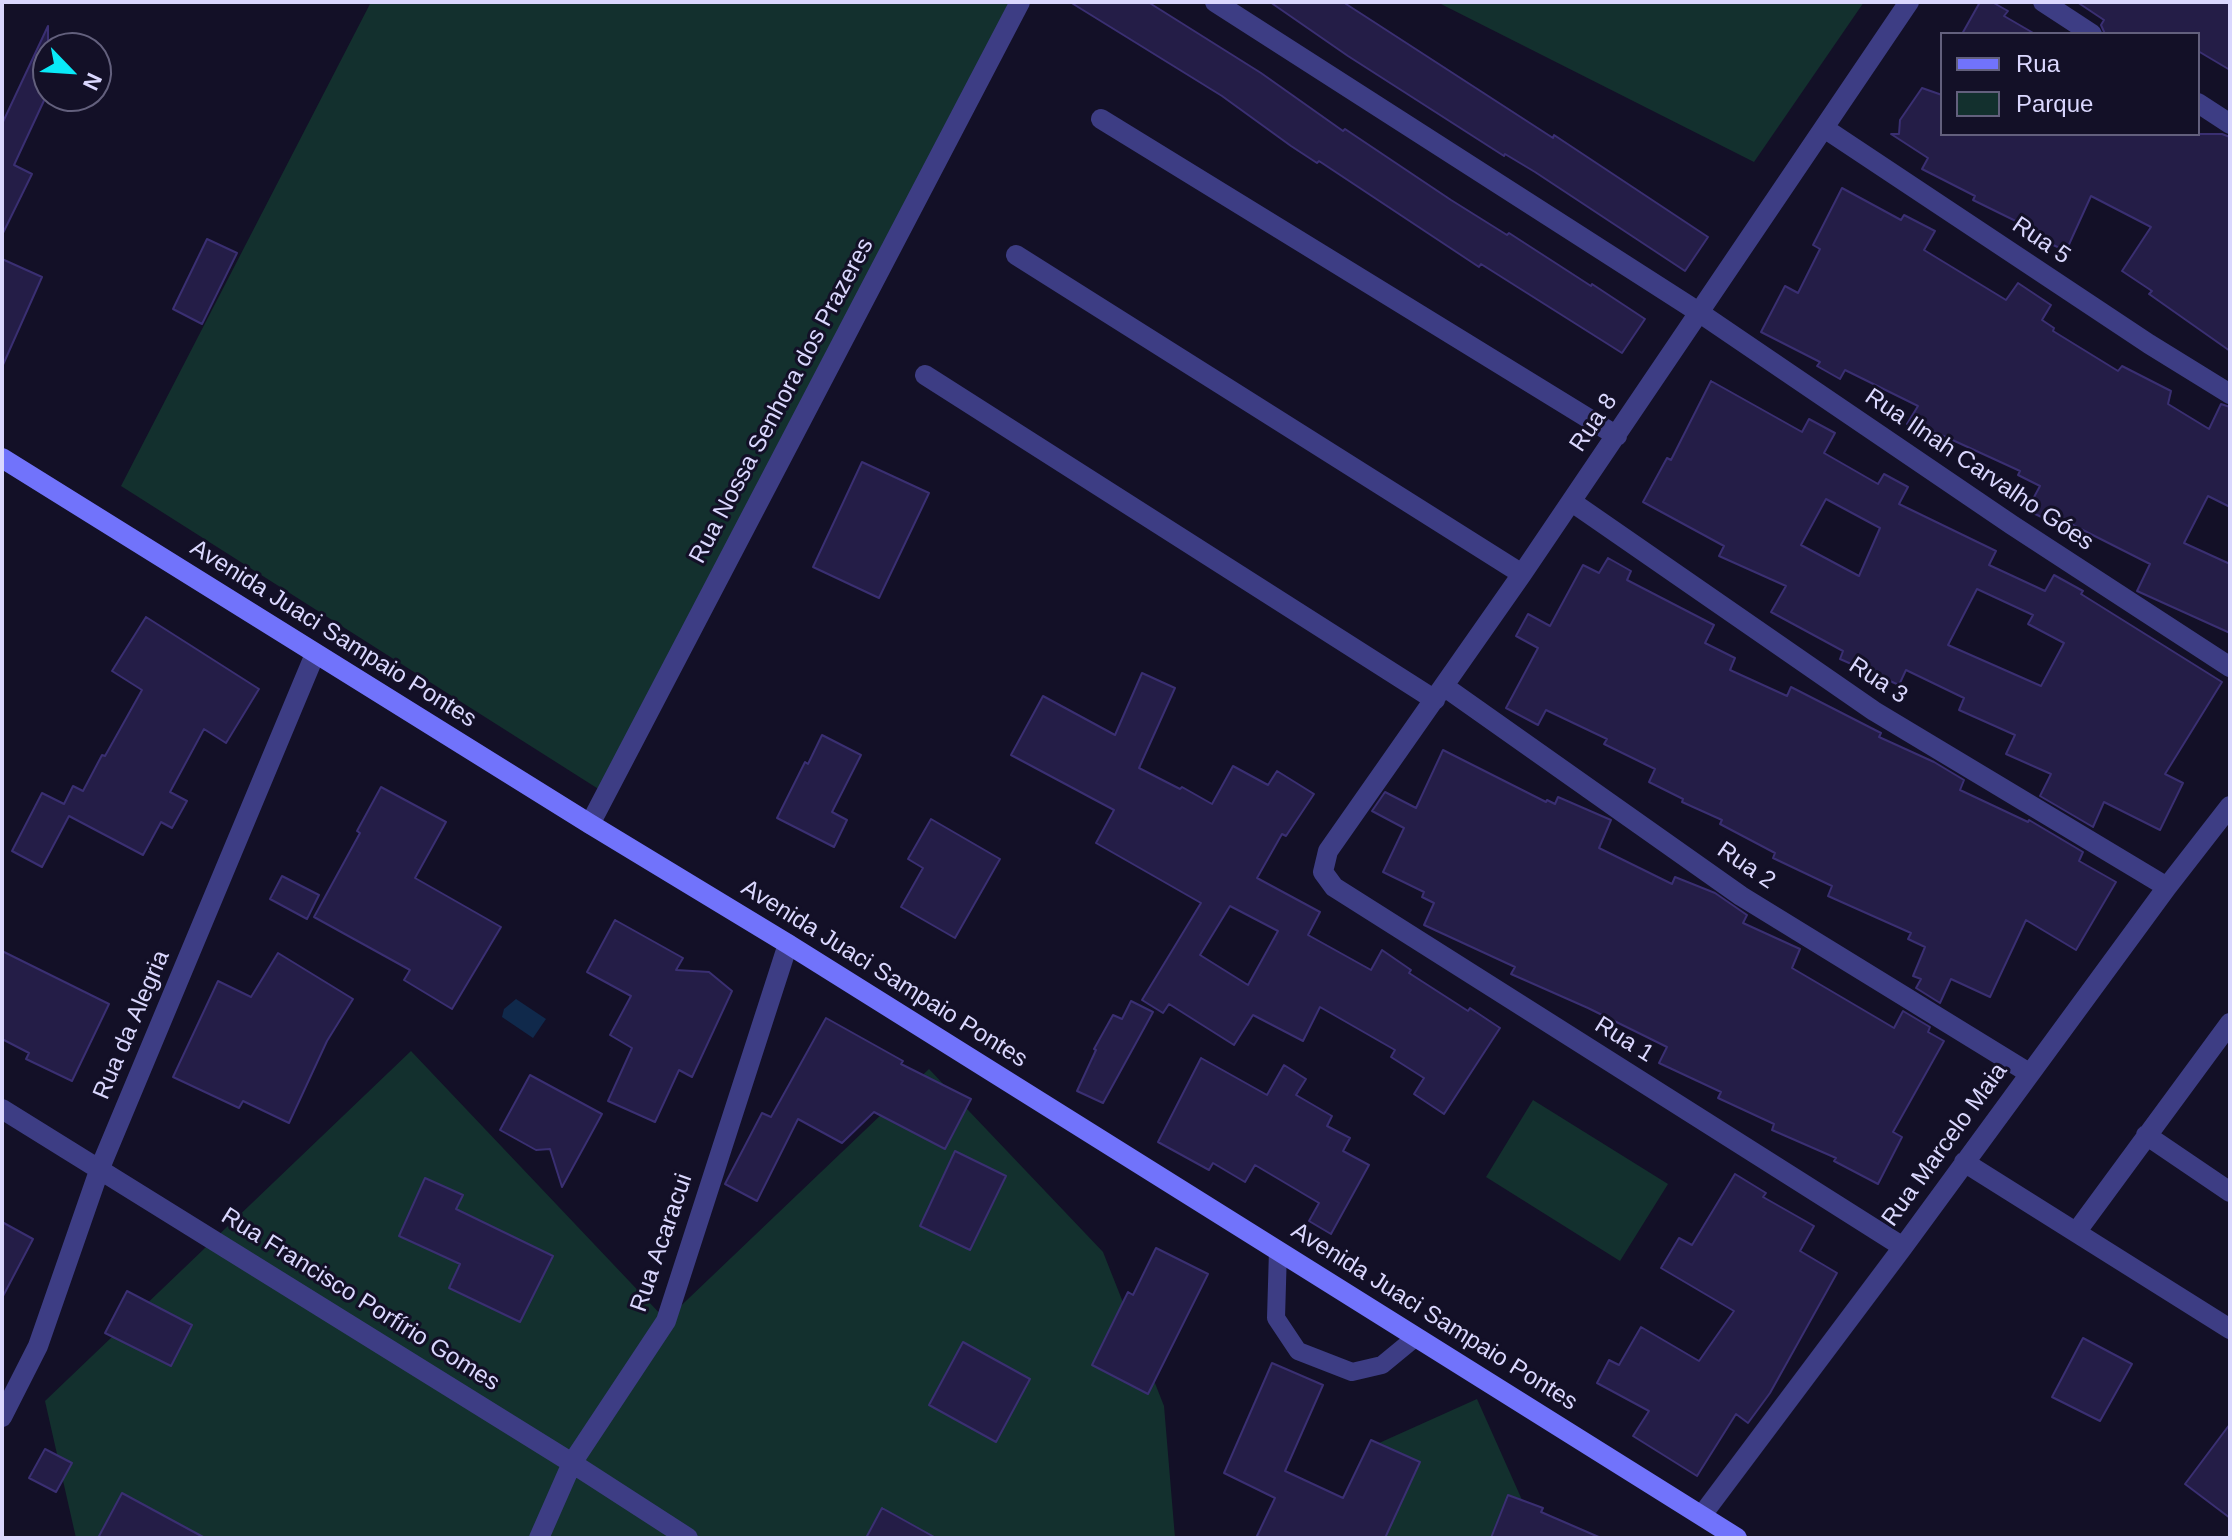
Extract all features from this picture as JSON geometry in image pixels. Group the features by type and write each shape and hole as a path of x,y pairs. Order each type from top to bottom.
{"main road":[{"name":"Avenida Juaci Sampaio Pontes","path":"2,458 788,944 1737,1538"}],"street":[{"name":"Rua Nossa Senhora dos Prazeres","path":"590,824 1020,2"},
{"name":"Rua Ilnah Carvalho Góes","path":"1215,2 1700,313 2012,525 2230,667"},
{"name":"Rua 8","path":"1323,872 1328,851 1572,502 1909,2"},
{"path":"2043,2 2089,32"},
{"path":"2200,104 2230,124"},
{"path":"1101,119 1617,436"},
{"name":"Rua 5","path":"1824,128 2149,344 2230,394"},
{"path":"1016,255 1522,574"},
{"name":"Rua 2","path":"925,375 1440,693 1741,896 2029,1073"},
{"name":"Rua 3","path":"1572,502 1874,711 2167,887"},
{"name":"Rua da Alegria","path":"2,1417 38,1346 100,1168 315,654"},
{"name":"Rua Marcelo Maia","path":"1702,1515 2167,887 2222,831 2230,806"},
{"name":"Rua 1","path":"1323,872 1334,887 1903,1247"},
{"name":"Rua Acaracui","path":"539,1538 572,1463 666,1321 788,944"},
{"path":"2077,1231 2230,1023"},
{"name":"Rua Francisco Porfírio Gomes","path":"2,1109 688,1538"},
{"path":"2146,1135 2230,1192"},
{"path":"1964,1162 2230,1329"}],"lane":[{"path":"1278,1250 1276,1318 1298,1351 1352,1372 1382,1365 1416,1337"}],"green space":[{"path":"371,2 1017,2 600,790 121,486"},
{"path":"1437,2 1864,2 1754,162"},
{"path":"411,1051 666,1320 929,1069 1103,1252 1164,1406 1175,1538 76,1538 45,1401"},
{"path":"1533,1100 1668,1184 1620,1261 1486,1177"},
{"path":"1477,1399 1539,1538 1335,1538 1368,1448"}],"water":[{"path":"516,999 546,1019 533,1038 502,1017 504,1009"}],"building":[{"path":"1070,2 1148,2 1451,200 1645,319 1622,353 1481,264 1479,267 1319,161 1317,163 1291,146 1222,96"},
{"path":"1270,2 1343,2 1708,237 1685,271 1535,172 1504,156 1348,56"},
{"path":"1980,2 1992,2 2008,11 2004,16 2032,32 1963,32"},
{"path":"2077,2 2230,2 2230,70 2200,52 2200,32 2104,32 2101,25 2104,20"},
{"path":"32,60 32,112 39,112 14,165 32,174 2,235 2,124"},
{"path":"1922,88 1940,94 1940,136 2222,134 2230,137 2230,351 2149,294 2152,291 2122,271 2151,227 2091,196 2066,251 2034,236 2036,231 1973,200 1975,196 1922,169 1928,158 1891,134 1899,134 1900,120"},
{"path":"1842,188 1901,220 1904,215 1935,231 1924,250 2006,300 2018,283 2051,305 2042,320 2054,328 2053,331 2118,371 2122,366 2171,391 2168,404 2209,429 2221,404 2230,407 2230,507 2208,496 2184,543 2230,564 2230,633 2137,591 2150,564 2067,522 2064,528 2027,510 2040,486 2018,475 2020,471 1935,432 1931,439 1907,424 1918,406 1845,370 1840,379 1817,366 1820,362 1761,332 1785,286 1798,293 1820,249 1813,245"},
{"path":"207,239 237,253 202,324 173,309"},
{"path":"2,259 42,277 2,367"},
{"path":"1711,381 1802,432 1809,419 1835,433 1824,453 1878,484 1884,474 1908,487 1899,504 1996,551 1989,565 2045,591 2054,575 2222,682 2165,774 2183,783 2160,830 2104,802 2093,827 2040,796 2051,774 2006,754 2015,735 1959,710 1964,698 1906,670 1899,685 1840,659 1843,651 1771,612 1786,586 1719,556 1724,546 1643,502 1667,458 1671,460","holes":["1826,499 1880,528 1859,576 1801,545","1977,589 2033,615 2028,624 2064,643 2041,686 1948,645"]},
{"path":"862,462 929,493 879,598 813,567"},
{"path":"1608,558 1631,571 1627,580 1714,625 1705,643 1735,658 1730,670 1787,696 1791,687 1881,733 1879,737 1934,762 1964,780 1960,790 2029,820 2083,852 2079,861 2116,882 2076,950 2026,920 1990,997 1951,979 1940,1003 1916,988 1921,979 1913,976 1925,947 1908,939 1911,933 1828,896 1832,886 1773,858 1775,853 1720,824 1722,820 1682,802 1683,799 1649,782 1655,769 1604,744 1607,739 1546,710 1538,725 1506,708 1538,648 1516,636 1528,614 1550,626 1583,565 1599,573"},
{"path":"146,617 259,689 226,743 204,729 170,792 187,801 172,828 161,822 143,855 69,816 42,867 12,851 42,793 64,804 73,786 83,791 102,755 105,756 142,690 112,671"},
{"path":"1142,673 1175,688 1139,768 1212,804 1233,766 1268,785 1277,771 1314,794 1286,836 1282,834 1257,878 1320,912 1308,935 1371,970 1382,950 1411,970 1409,973 1500,1028 1444,1114 1414,1094 1424,1078 1391,1057 1395,1050 1320,1007 1303,1041 1253,1015 1234,1045 1169,1004 1163,1013 1142,1000 1201,903 1096,843 1114,810 1011,755 1043,696 1115,735","holes":["1230,906 1278,931 1248,985 1200,955"]},
{"path":"822,735 861,755 832,812 847,820 834,847 777,818"},
{"path":"1443,750 1546,802 1555,804 1558,797 1611,820 1599,848 1672,884 1675,877 1715,893 1747,915 1743,923 1800,949 1792,968 1894,1028 1903,1011 1930,1027 1928,1032 1944,1041 1893,1132 1902,1137 1878,1184 1834,1161 1836,1158 1772,1130 1774,1124 1718,1098 1721,1092 1659,1063 1667,1047 1511,974 1515,967 1424,925 1434,903 1422,897 1424,892 1383,872 1404,828 1372,811 1385,792 1416,808"},
{"path":"381,787 446,822 415,878 501,927 452,1009 404,980 410,970 314,917 360,833 357,831"},
{"path":"931,819 1000,859 955,938 901,907 923,868 908,859"},
{"path":"282,876 319,895 307,919 270,899"},
{"path":"615,920 683,958 676,970 709,972 732,991 692,1077 679,1070 655,1122 608,1101 632,1048 610,1035 631,996 587,972"},
{"path":"2,951 109,1004 72,1081 26,1059 29,1053 2,1039"},
{"path":"278,953 353,999 327,1041 289,1123 243,1101 239,1108 173,1077 218,981 251,997"},
{"path":"1131,1001 1153,1012 1103,1103 1077,1091 1094,1049 1113,1015 1122,1019"},
{"path":"826,1018 903,1061 901,1064 971,1099 945,1149 874,1112 842,1143 798,1119 757,1201 725,1184 762,1113 771,1117"},
{"path":"1201,1058 1267,1095 1284,1065 1306,1079 1296,1095 1332,1116 1327,1126 1350,1138 1343,1151 1369,1165 1331,1234 1309,1221 1319,1203 1255,1165 1245,1182 1213,1163 1209,1170 1158,1142"},
{"path":"530,1075 602,1114 562,1187 550,1149 536,1150 500,1130"},
{"path":"955,1151 1006,1176 970,1250 920,1226"},
{"path":"1735,1174 1766,1193 1763,1197 1814,1226 1800,1251 1837,1273 1770,1393 1748,1423 1736,1414 1697,1476 1633,1436 1649,1411 1597,1383 1609,1360 1619,1365 1641,1327 1699,1361 1734,1311 1661,1268 1679,1238 1692,1245"},
{"path":"425,1178 463,1195 456,1209 553,1256 520,1322 449,1288 460,1264 399,1236"},
{"path":"2,1222 33,1239 2,1298"},
{"path":"1156,1248 1208,1274 1148,1394 1092,1365 1128,1292 1133,1295"},
{"path":"127,1291 192,1325 171,1366 105,1333"},
{"path":"2083,1338 2132,1364 2100,1421 2052,1397"},
{"path":"963,1342 1030,1379 996,1442 929,1405"},
{"path":"1272,1363 1323,1385 1285,1471 1343,1498 1371,1440 1420,1462 1385,1538 1256,1538 1275,1498 1224,1473"},
{"path":"2230,1424 2230,1518 2185,1484"},
{"path":"45,1449 72,1463 56,1492 29,1478"},
{"path":"122,1493 205,1538 98,1538"},
{"path":"1508,1495 1543,1508 1541,1512 1601,1538 1491,1538"},
{"path":"882,1508 936,1538 866,1538"}]}
